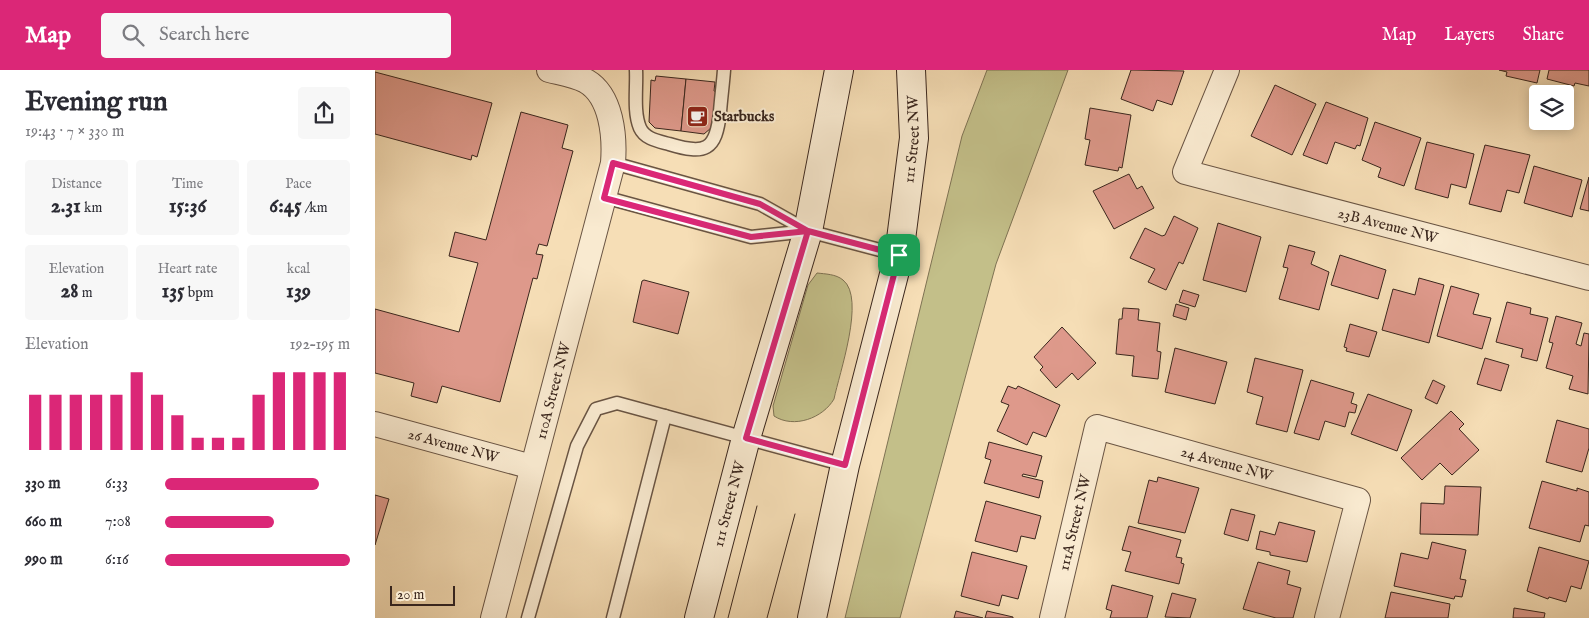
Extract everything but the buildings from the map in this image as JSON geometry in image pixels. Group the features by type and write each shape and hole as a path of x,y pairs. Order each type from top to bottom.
{"main road":[{"name":"111 Street NW","path":"699,618 746,438 808,231 839,70"},
{"name":"111 Street NW","path":"812,618 845,465 899,255 914,138 911,70"}],"street":[{"path":"549,70 587,81 597,81"},
{"name":"23B Avenue NW","path":"1227,70 1185,172 1589,278"},
{"name":"110A Street NW","path":"493,618 613,163 615,142 612,125 597,81"},
{"name":"26 Avenue NW","path":"375,424 532,467"},
{"name":"24 Avenue NW","path":"1097,427 1358,500 1327,618"},
{"name":"111A Street NW","path":"1052,618 1097,427"}],"lane":[{"path":"636,70 637,118 640,128 645,135 653,140 692,150 708,146 717,134 724,70"},
{"path":"613,163 760,204 808,231 899,255"},
{"path":"604,198 751,237 808,231"},
{"path":"528,618 577,446 596,409 617,403 845,465"},
{"path":"613,618 665,416"}],"shaded area":[{"path":"987,70 1068,70 996,264 900,618 845,618 962,136"},
{"path":"817,273 840,278 849,289 852,303 852,319 849,337 834,399 823,412 807,419 790,422 774,416 773,406 808,285"}],"tram line":[{"path":"728,618 757,506"},
{"path":"767,618 795,514"}],"place":[{"name":"Starbucks","path":"698,116"}],"route":[{"path":"899,255 808,231 751,237 604,198 613,163 760,204 808,231 746,438 845,465 899,255"}]}
